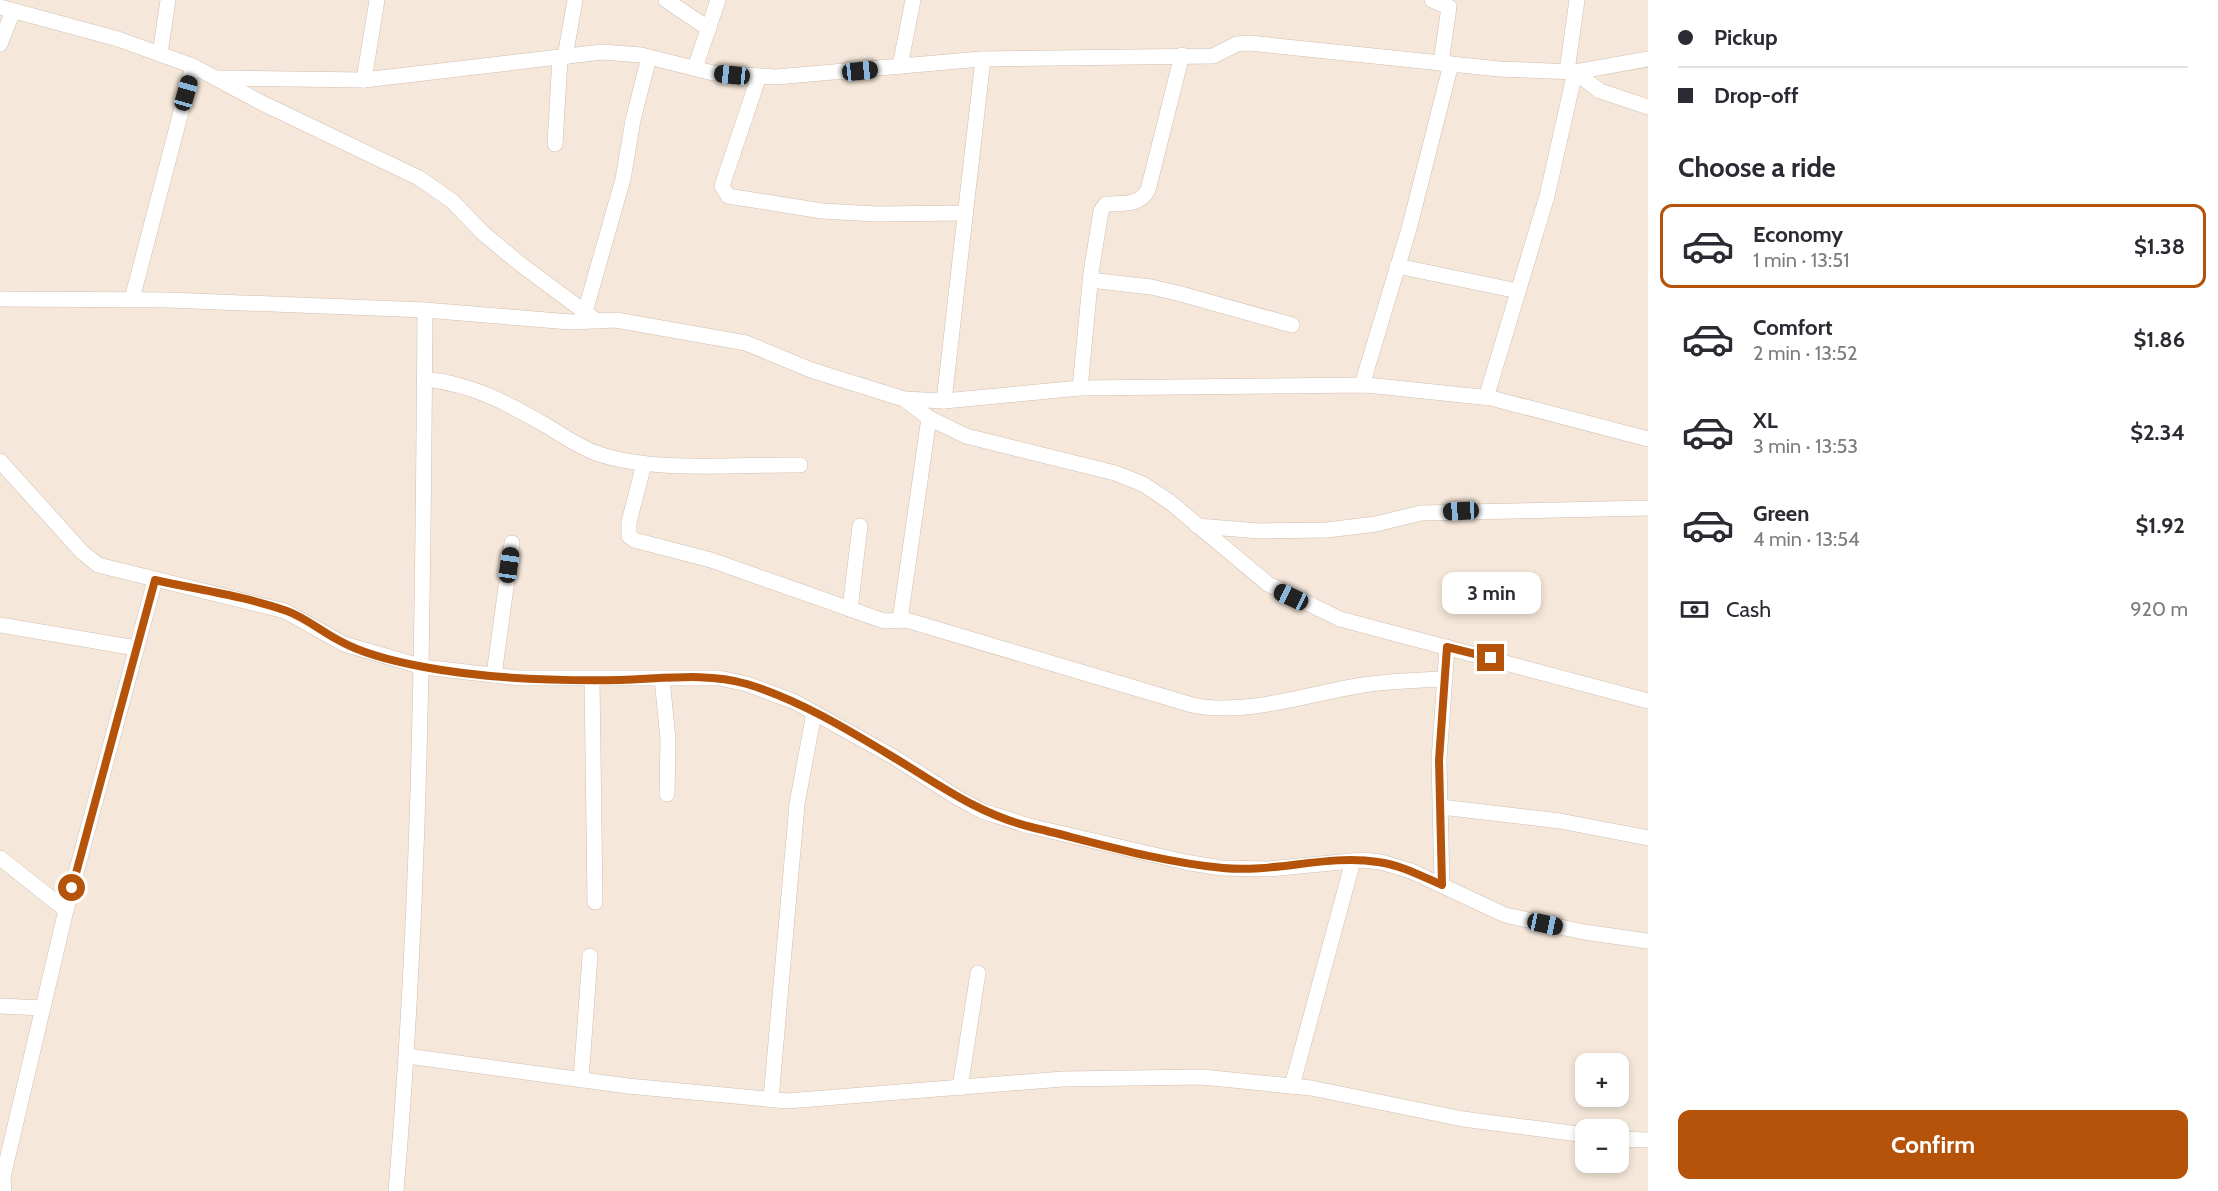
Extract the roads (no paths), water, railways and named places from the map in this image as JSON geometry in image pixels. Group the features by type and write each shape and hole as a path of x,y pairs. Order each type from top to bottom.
{"street":[{"path":"160,54 168,0"},
{"path":"364,80 377,0"},
{"path":"555,144 562,57 575,0"},
{"path":"666,0 709,29"},
{"path":"695,68 718,0"},
{"path":"900,66 913,0"},
{"path":"1362,385 1397,266 1446,64 1449,7 1432,0"},
{"path":"1486,398 1547,196 1571,71 1577,0"},
{"path":"0,44 7,9 118,39 193,66 419,178 452,201 484,234 519,263 591,316"},
{"path":"216,78 364,80 602,52 649,57 713,73 759,76 983,59 1213,56 1238,44 1263,43 1499,69 1571,71 1648,59"},
{"path":"1080,388 1090,280 1102,207 1106,204 1143,199 1148,190 1182,55"},
{"path":"591,316 623,178 633,120 649,57"},
{"path":"944,401 983,59"},
{"path":"132,299 193,66"},
{"path":"1571,71 1600,91 1648,106"},
{"path":"759,76 726,169 722,186 728,196 822,211 876,214 966,213"},
{"path":"1397,266 1518,291"},
{"path":"1090,280 1181,294 1293,325"},
{"path":"0,299 132,299 425,310 570,322 591,316 746,343 811,370 904,399 944,401 1080,388 1362,385 1486,398 1648,439"},
{"path":"396,1191 407,1056 423,667 425,310"},
{"path":"424,379 456,382 480,390 577,445 607,457 644,464 800,465"},
{"path":"904,399 929,418 966,436 1105,471 1143,484 1170,502 1279,591 1340,619 1648,702"},
{"path":"900,620 929,418"},
{"path":"0,461 82,552 98,565 285,611 344,644 423,667 494,675 592,679 719,678 738,682 795,702 814,712 982,811 1029,826 1185,862 1221,868 1269,868 1353,861 1381,862 1411,871 1505,915 1584,932 1648,941"},
{"path":"644,464 629,522 629,536 634,540 711,560 884,621 900,620 1204,708 1260,704 1393,681 1445,679"},
{"path":"1197,526 1260,531 1307,531 1376,524 1421,513 1648,508"},
{"path":"850,609 860,526"},
{"path":"494,675 512,543"},
{"path":"2,1182 66,910 155,580"},
{"path":"0,625 136,648"},
{"path":"1442,885 1439,760 1447,647"},
{"path":"662,678 668,740 667,794"},
{"path":"592,679 595,902"},
{"path":"771,1099 797,804 814,712"},
{"path":"1441,807 1560,821 1648,837"},
{"path":"0,858 66,910"},
{"path":"1292,1086 1353,861"},
{"path":"581,1080 590,956"},
{"path":"960,1088 978,973"},
{"path":"0,1006 43,1008"},
{"path":"407,1056 581,1080 787,1101 1063,1079 1202,1077 1292,1086 1464,1119 1575,1134"},
{"path":"1629,1139 1648,1140"}]}
